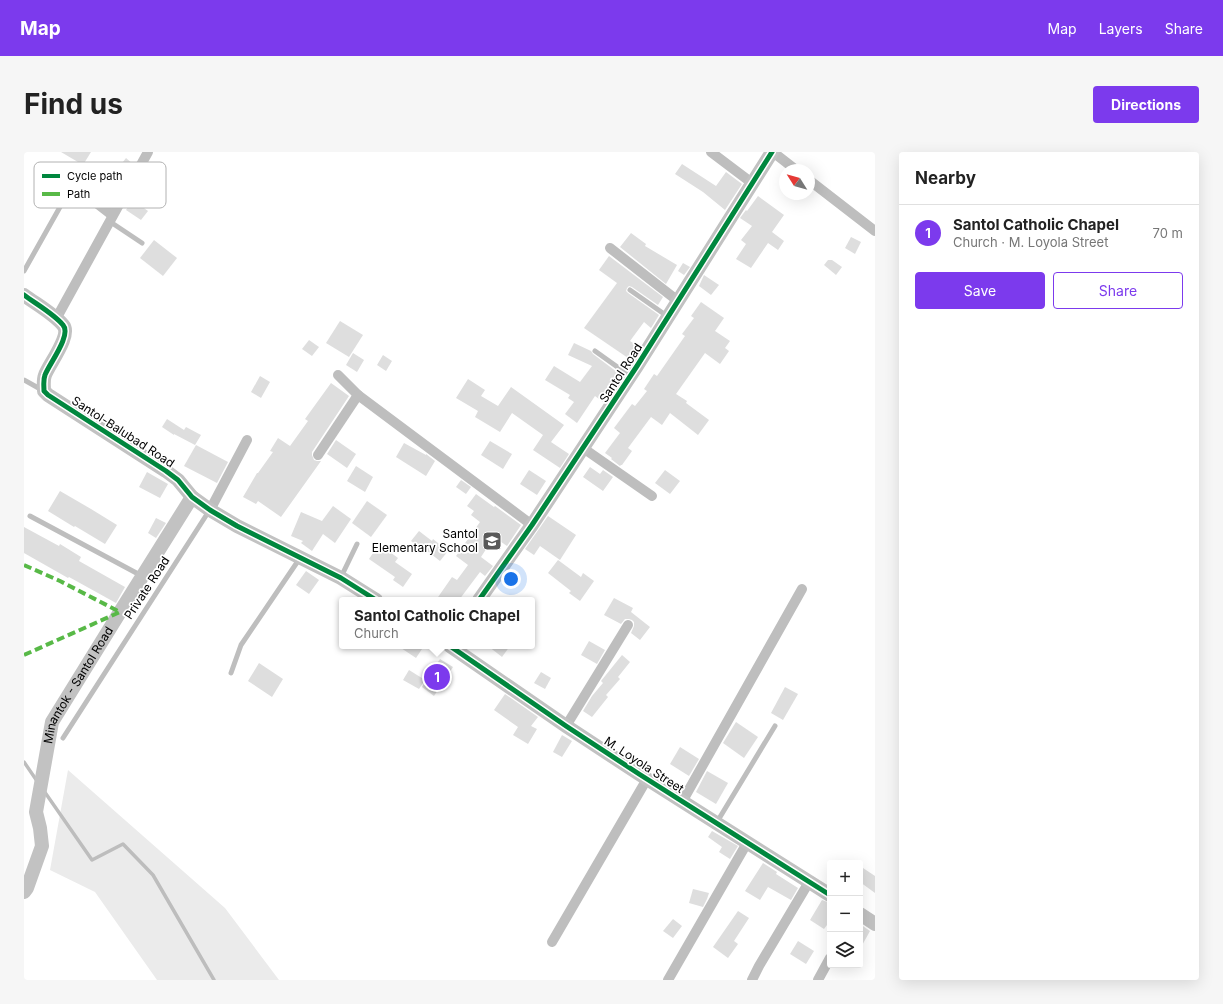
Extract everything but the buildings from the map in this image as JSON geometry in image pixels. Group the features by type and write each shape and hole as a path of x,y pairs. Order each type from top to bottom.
{"street":[{"path":"142,162 148,152"},
{"path":"711,152 752,183"},
{"path":"772,152 788,164"},
{"name":"Santol Road","path":"481,597 532,525 631,376 772,152"},
{"path":"815,185 875,231"},
{"path":"100,208 111,218"},
{"path":"56,319 117,208"},
{"path":"610,248 678,301"},
{"path":"24,295 56,319 64,326 66,330 64,339 45,376 44,391"},
{"path":"338,375 358,395 532,525"},
{"name":"Santol-Balubad Road","path":"44,391 166,471 178,480 192,497 210,510 237,526 341,578 371,597"},
{"path":"318,455 358,395"},
{"path":"210,510 247,440"},
{"path":"583,448 652,496"},
{"name":"Minantok - Santol Road","path":"24,892 27,888 42,846 36,812 52,722 192,497"},
{"path":"682,802 802,589"},
{"path":"566,726 628,625"},
{"name":"M. Loyola Street","path":"454,649 647,780 827,894"},
{"path":"552,942 647,780"},
{"path":"668,980 747,843"},
{"path":"752,980 809,882"},
{"path":"863,916 875,924"},
{"path":"818,980 827,964"}],"lane":[{"path":"24,271 59,208"},
{"path":"111,218 142,243"},
{"path":"630,290 668,317"},
{"path":"595,351 631,376"},
{"path":"24,380 44,391"},
{"name":"Private Road","path":"63,738 210,510"},
{"path":"30,516 142,576"},
{"path":"341,578 357,544"},
{"path":"230,673 241,645 300,557"},
{"path":"716,823 775,726"}],"shaded area":[{"path":"68,770 225,908 279,980 157,980 95,892 50,870"}],"waterway":[{"path":"24,762 37,781"},
{"path":"44,791 92,860 123,844 153,875 214,980"}],"marked path":[{"path":"24,565 60,581 120,612"},
{"path":"24,655 120,612"}],"cycle path":[{"path":"481,597 532,525 637,366 772,152"},
{"path":"24,295 55,317 63,325 65,330 65,335 59,350 44,377 44,391 48,395 166,471 178,480 192,497 210,510 237,526 341,578 371,597"},
{"path":"454,649 639,774 827,893"}],"place":[{"name":"Santol Elementary School","path":"492,541"},
{"name":"Santol Catholic Chapel","path":"437,677"}]}
